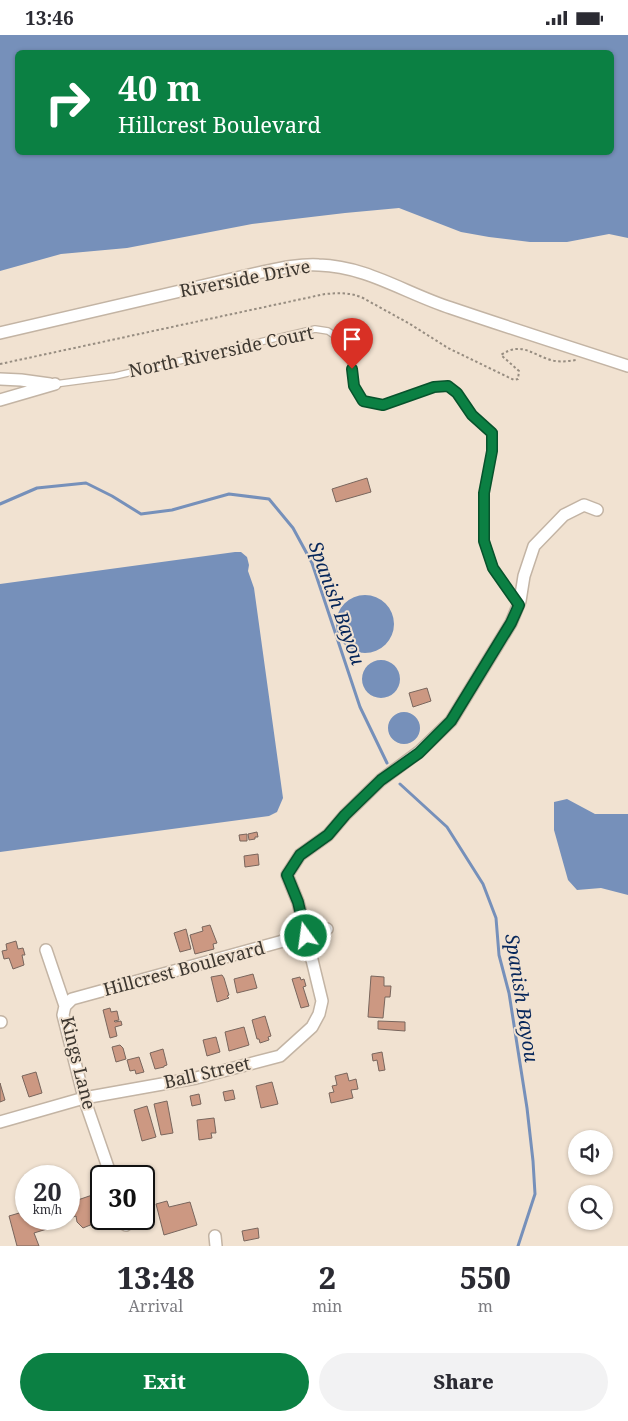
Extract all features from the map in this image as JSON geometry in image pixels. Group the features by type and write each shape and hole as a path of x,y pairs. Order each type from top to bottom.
{"street":[{"name":"Riverside Drive","path":"0,333 262,272 292,266 320,265 351,269 450,308 628,366"},
{"path":"0,379 55,384"},
{"name":"North Riverside Court","path":"0,400 55,384"},
{"path":"306,936 298,902 287,875 300,855 328,835 345,815 381,780 419,753 451,721 511,623 519,605 524,576 534,546 564,515 584,505 598,509"},
{"name":"Hillcrest Boulevard","path":"65,1006 72,999 327,929"},
{"name":"Ball Street","path":"0,1122 84,1098 196,1078 280,1056 312,1027 319,1014 322,1001 306,936"},
{"name":"Kings Lane","path":"46,950 65,1006 63,1015 84,1098 107,1165"}],"lane":[{"name":"North Riverside Court","path":"55,384 115,376 315,329 328,331 341,339 349,351 354,386 363,401 383,405 434,387 448,386 457,393 472,415 492,433 492,451 484,493 484,541 493,568 519,605"}],"water":[{"path":"0,35 628,35 628,238 609,234 567,242 530,242 489,237 461,232 399,208 252,224 127,248 61,254 0,271"},
{"path":"241,552 247,557 248,571 254,588 283,798 277,812 269,816 0,852 0,584"},
{"path":"359,595 371,595 386,603 394,618 394,630 386,645 371,653 359,653 344,645 336,630 336,618 344,603"},
{"path":"381,660 388,661 394,666 399,672 399,686 394,692 388,697 381,698 374,697 368,692 363,686 362,679 363,672 368,666 374,661"},
{"path":"404,712 415,717 420,728 415,739 404,744 393,739 388,728 393,717"},
{"path":"567,799 595,814 628,814 628,895 601,888 577,890 568,880 554,830 554,802"}],"building":[{"path":"367,478 371,492 336,502 332,489"},
{"path":"427,688 431,701 413,707 409,693"},
{"path":"257,832 258,837 249,840 248,834"},
{"path":"247,834 247,841 240,841 239,835"},
{"path":"258,854 259,865 245,867 244,856"},
{"path":"210,925 217,943 213,944 214,949 195,954 190,935 203,931 202,927"},
{"path":"186,929 191,949 180,952 174,933"},
{"path":"16,941 18,949 23,948 25,955 22,955 24,965 13,969 9,958 4,959 2,951 7,950 6,944"},
{"path":"253,974 257,988 237,993 234,979"},
{"path":"222,975 229,998 217,1002 211,977"},
{"path":"371,976 384,977 384,986 391,986 390,997 385,997 383,1018 368,1017"},
{"path":"300,977 301,980 304,979 306,986 303,987 309,1006 301,1008 292,979"},
{"path":"110,1008 111,1012 117,1011 119,1020 114,1021 121,1021 122,1025 115,1027 117,1036 110,1038 103,1010"},
{"path":"265,1016 271,1036 268,1037 269,1040 260,1043 259,1039 257,1039 252,1020"},
{"path":"378,1021 405,1022 405,1031 378,1029"},
{"path":"244,1027 249,1045 229,1051 225,1032"},
{"path":"216,1037 220,1052 207,1056 203,1040"},
{"path":"120,1045 123,1048 126,1059 116,1062 112,1047"},
{"path":"163,1049 167,1065 155,1069 150,1053"},
{"path":"382,1052 385,1070 379,1071 377,1060 373,1061 372,1054"},
{"path":"139,1057 144,1072 136,1074 135,1070 130,1071 127,1060"},
{"path":"36,1072 42,1093 29,1097 22,1076"},
{"path":"347,1073 349,1081 356,1079 358,1089 351,1090 353,1098 331,1103 329,1093 334,1092 332,1086 337,1085 335,1076"},
{"path":"272,1082 278,1104 261,1108 256,1086"},
{"path":"0,1083 5,1100 0,1102"},
{"path":"233,1090 235,1099 225,1101 223,1092"},
{"path":"199,1094 201,1104 192,1106 190,1096"},
{"path":"167,1101 173,1133 161,1135 154,1104"},
{"path":"147,1106 156,1137 142,1141 134,1110"},
{"path":"214,1118 216,1133 211,1133 212,1138 199,1140 197,1120"},
{"path":"90,1196 90,1225 83,1228 80,1225 80,1199"},
{"path":"167,1201 169,1207 190,1202 197,1225 164,1235 156,1204"},
{"path":"15,1214 15,1230 44,1230 34,1233 39,1246 17,1246 9,1216"},
{"path":"258,1228 259,1238 244,1241 242,1231"}],"waterway":[{"name":"Spanish Bayou","path":"0,504 37,488 86,483 141,514 172,510 229,494 269,499 293,528 312,563 360,707 387,763"},
{"name":"Spanish Bayou","path":"400,784 447,827 483,884 496,918 499,955 509,993 527,1108 533,1161 535,1194 518,1246"}],"route":[{"path":"306,936 298,902 287,875 300,855 328,835 345,815 381,780 419,753 451,721 511,623 519,605 493,568 484,541 484,493 492,451 492,433 472,415 457,393 448,386 434,387 383,405 363,401 354,386 352,369"}]}
